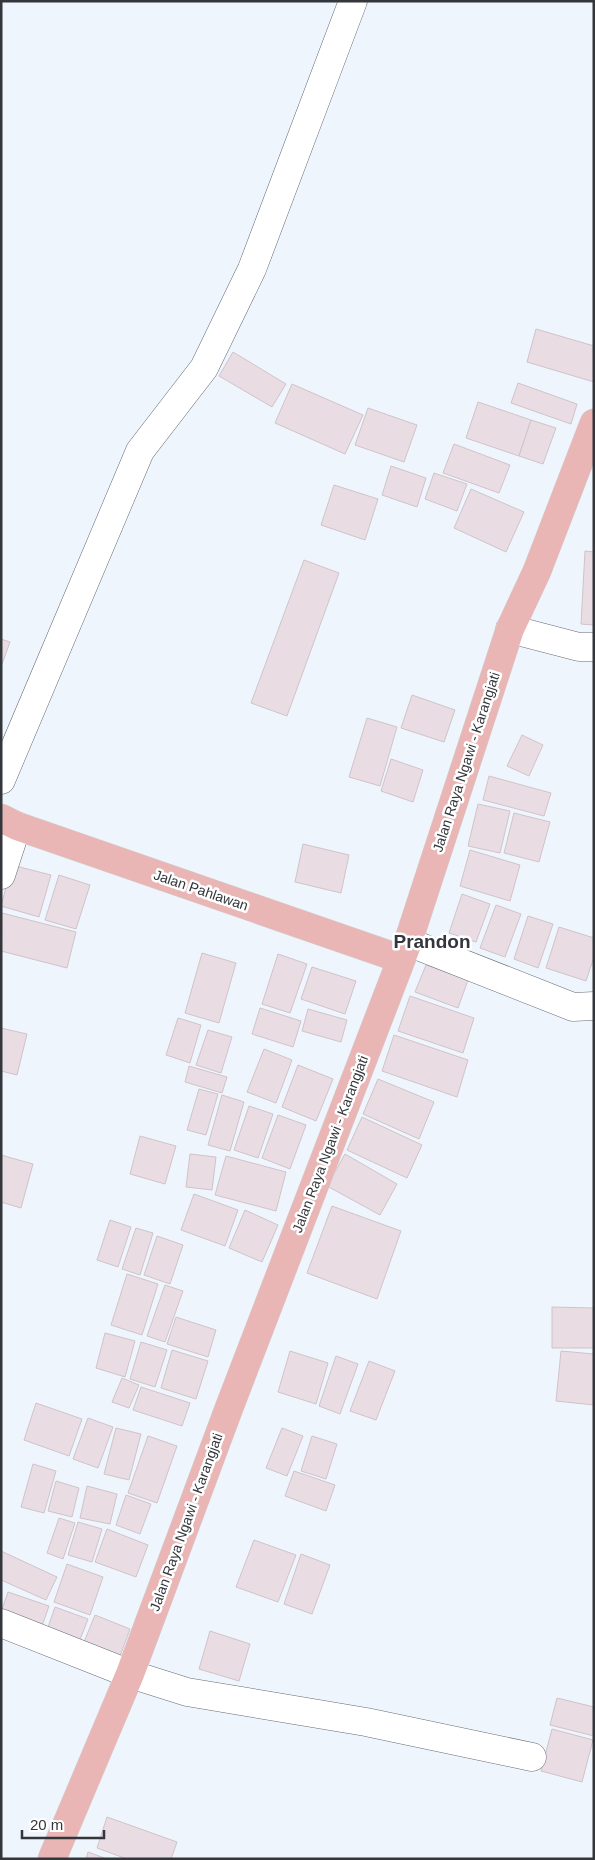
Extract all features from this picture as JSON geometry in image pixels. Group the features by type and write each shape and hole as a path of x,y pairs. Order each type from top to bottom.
{"main road":[{"name":"Jalan Raya Ngawi - Karangjati","path":"52,1859 130,1674 229,1408 404,951 510,629 537,571 592,432"},
{"name":"Jalan Pahlawan","path":"9,822 404,951"}],"street":[{"path":"1,780 140,451 204,368 252,269 353,1"},
{"path":"510,629 580,647 594,646"},
{"path":"1,875 9,822"},
{"path":"404,951 572,1007 594,1006"},
{"path":"1,1623 130,1674 187,1692 366,1722 532,1757"}],"building":[{"path":"536,329 594,346 594,382 527,362"},
{"path":"233,352 286,384 272,407 219,376"},
{"path":"518,383 577,404 571,424 511,403"},
{"path":"292,384 363,415 345,454 275,423"},
{"path":"478,402 531,420 519,456 466,438"},
{"path":"368,408 417,425 404,462 355,445"},
{"path":"531,420 556,428 543,464 519,456"},
{"path":"454,444 510,465 499,493 443,473"},
{"path":"391,466 426,478 417,507 382,495"},
{"path":"434,473 467,484 457,511 425,499"},
{"path":"334,485 378,499 365,540 321,525"},
{"path":"471,489 524,512 506,552 454,528"},
{"path":"585,551 594,552 594,625 581,624"},
{"path":"304,560 339,573 287,716 251,703"},
{"path":"1,639 10,642 1,667"},
{"path":"412,695 455,710 444,742 401,728"},
{"path":"367,718 397,727 380,786 349,777"},
{"path":"522,735 543,745 529,776 507,766"},
{"path":"391,759 423,770 413,802 381,791"},
{"path":"489,776 551,793 544,816 483,800"},
{"path":"478,804 510,811 500,853 468,846"},
{"path":"514,813 550,822 539,862 504,853"},
{"path":"303,844 349,855 341,893 295,882"},
{"path":"470,850 520,865 510,901 460,886"},
{"path":"12,865 51,875 39,917 1,906"},
{"path":"59,875 90,885 76,929 45,920"},
{"path":"462,894 490,904 476,942 449,933"},
{"path":"496,905 521,914 505,957 480,948"},
{"path":"2,913 76,932 67,968 1,951"},
{"path":"528,916 553,924 538,968 514,959"},
{"path":"559,927 594,938 594,957 586,981 546,968"},
{"path":"202,953 236,963 219,1023 185,1013"},
{"path":"278,954 307,964 290,1013 262,1004"},
{"path":"426,965 468,980 458,1008 415,992"},
{"path":"312,967 356,981 345,1014 301,999"},
{"path":"410,996 474,1018 463,1053 398,1031"},
{"path":"260,1008 301,1021 293,1047 252,1034"},
{"path":"308,1009 347,1020 341,1042 302,1031"},
{"path":"178,1018 201,1025 190,1063 166,1055"},
{"path":"1,1028 27,1034 17,1075 1,1071"},
{"path":"208,1030 232,1037 221,1073 196,1065"},
{"path":"394,1035 468,1060 457,1097 382,1071"},
{"path":"264,1049 292,1060 276,1103 247,1092"},
{"path":"298,1065 333,1079 316,1121 282,1107"},
{"path":"189,1066 227,1077 222,1093 185,1082"},
{"path":"378,1079 434,1102 419,1139 363,1114"},
{"path":"199,1089 218,1094 206,1135 187,1130"},
{"path":"222,1095 244,1102 230,1151 208,1145"},
{"path":"249,1106 273,1114 258,1158 234,1150"},
{"path":"278,1115 306,1125 290,1169 262,1158"},
{"path":"362,1117 422,1145 407,1178 347,1150"},
{"path":"140,1136 176,1146 165,1184 130,1174"},
{"path":"190,1154 216,1157 212,1190 186,1187"},
{"path":"345,1154 397,1184 380,1215 327,1186"},
{"path":"1,1155 33,1164 21,1208 1,1202"},
{"path":"226,1156 286,1172 276,1211 215,1195"},
{"path":"194,1194 238,1210 225,1246 181,1230"},
{"path":"332,1206 401,1231 377,1299 307,1273"},
{"path":"245,1210 278,1225 262,1262 229,1248"},
{"path":"110,1220 131,1227 118,1267 97,1260"},
{"path":"136,1228 153,1233 140,1275 122,1269"},
{"path":"157,1236 183,1245 170,1284 144,1275"},
{"path":"127,1274 158,1284 142,1335 111,1325"},
{"path":"165,1285 183,1291 165,1342 147,1336"},
{"path":"552,1307 594,1308 594,1348 552,1348"},
{"path":"176,1317 216,1330 208,1357 167,1344"},
{"path":"105,1333 135,1341 125,1377 96,1368"},
{"path":"141,1342 167,1350 155,1387 130,1379"},
{"path":"172,1350 208,1361 196,1399 161,1388"},
{"path":"290,1351 328,1363 316,1404 278,1392"},
{"path":"561,1351 594,1354 594,1405 556,1401"},
{"path":"336,1356 358,1364 340,1414 319,1406"},
{"path":"369,1361 395,1371 376,1420 350,1411"},
{"path":"122,1378 139,1385 129,1408 112,1402"},
{"path":"141,1387 190,1403 182,1426 133,1410"},
{"path":"36,1403 82,1419 69,1456 24,1440"},
{"path":"88,1418 113,1427 98,1468 73,1459"},
{"path":"116,1428 141,1434 129,1480 104,1474"},
{"path":"282,1428 303,1436 287,1476 266,1468"},
{"path":"148,1436 177,1446 157,1503 128,1493"},
{"path":"312,1436 337,1444 326,1479 301,1471"},
{"path":"33,1464 56,1471 44,1513 21,1507"},
{"path":"294,1471 335,1485 326,1511 285,1496"},
{"path":"56,1481 79,1488 72,1517 48,1511"},
{"path":"87,1486 117,1494 110,1524 80,1518"},
{"path":"126,1495 151,1504 140,1534 116,1525"},
{"path":"59,1518 75,1523 63,1559 47,1553"},
{"path":"78,1522 102,1529 92,1562 68,1555"},
{"path":"107,1529 148,1545 136,1577 95,1562"},
{"path":"254,1540 296,1555 278,1602 236,1587"},
{"path":"1,1551 57,1577 46,1600 1,1580"},
{"path":"301,1554 330,1565 312,1614 284,1604"},
{"path":"67,1564 103,1577 90,1615 54,1602"},
{"path":"8,1592 49,1606 40,1632 1,1612"},
{"path":"55,1607 88,1619 78,1645 46,1633"},
{"path":"95,1615 130,1629 120,1656 84,1642"},
{"path":"210,1631 250,1644 239,1681 199,1669"},
{"path":"557,1698 594,1707 594,1736 550,1725"},
{"path":"552,1729 593,1740 582,1782 541,1771"},
{"path":"107,1817 177,1842 171,1859 127,1859 97,1848"},
{"path":"88,1852 107,1859 86,1859"}],"district":[{"name":"Prandon","path":"432,941"}]}
